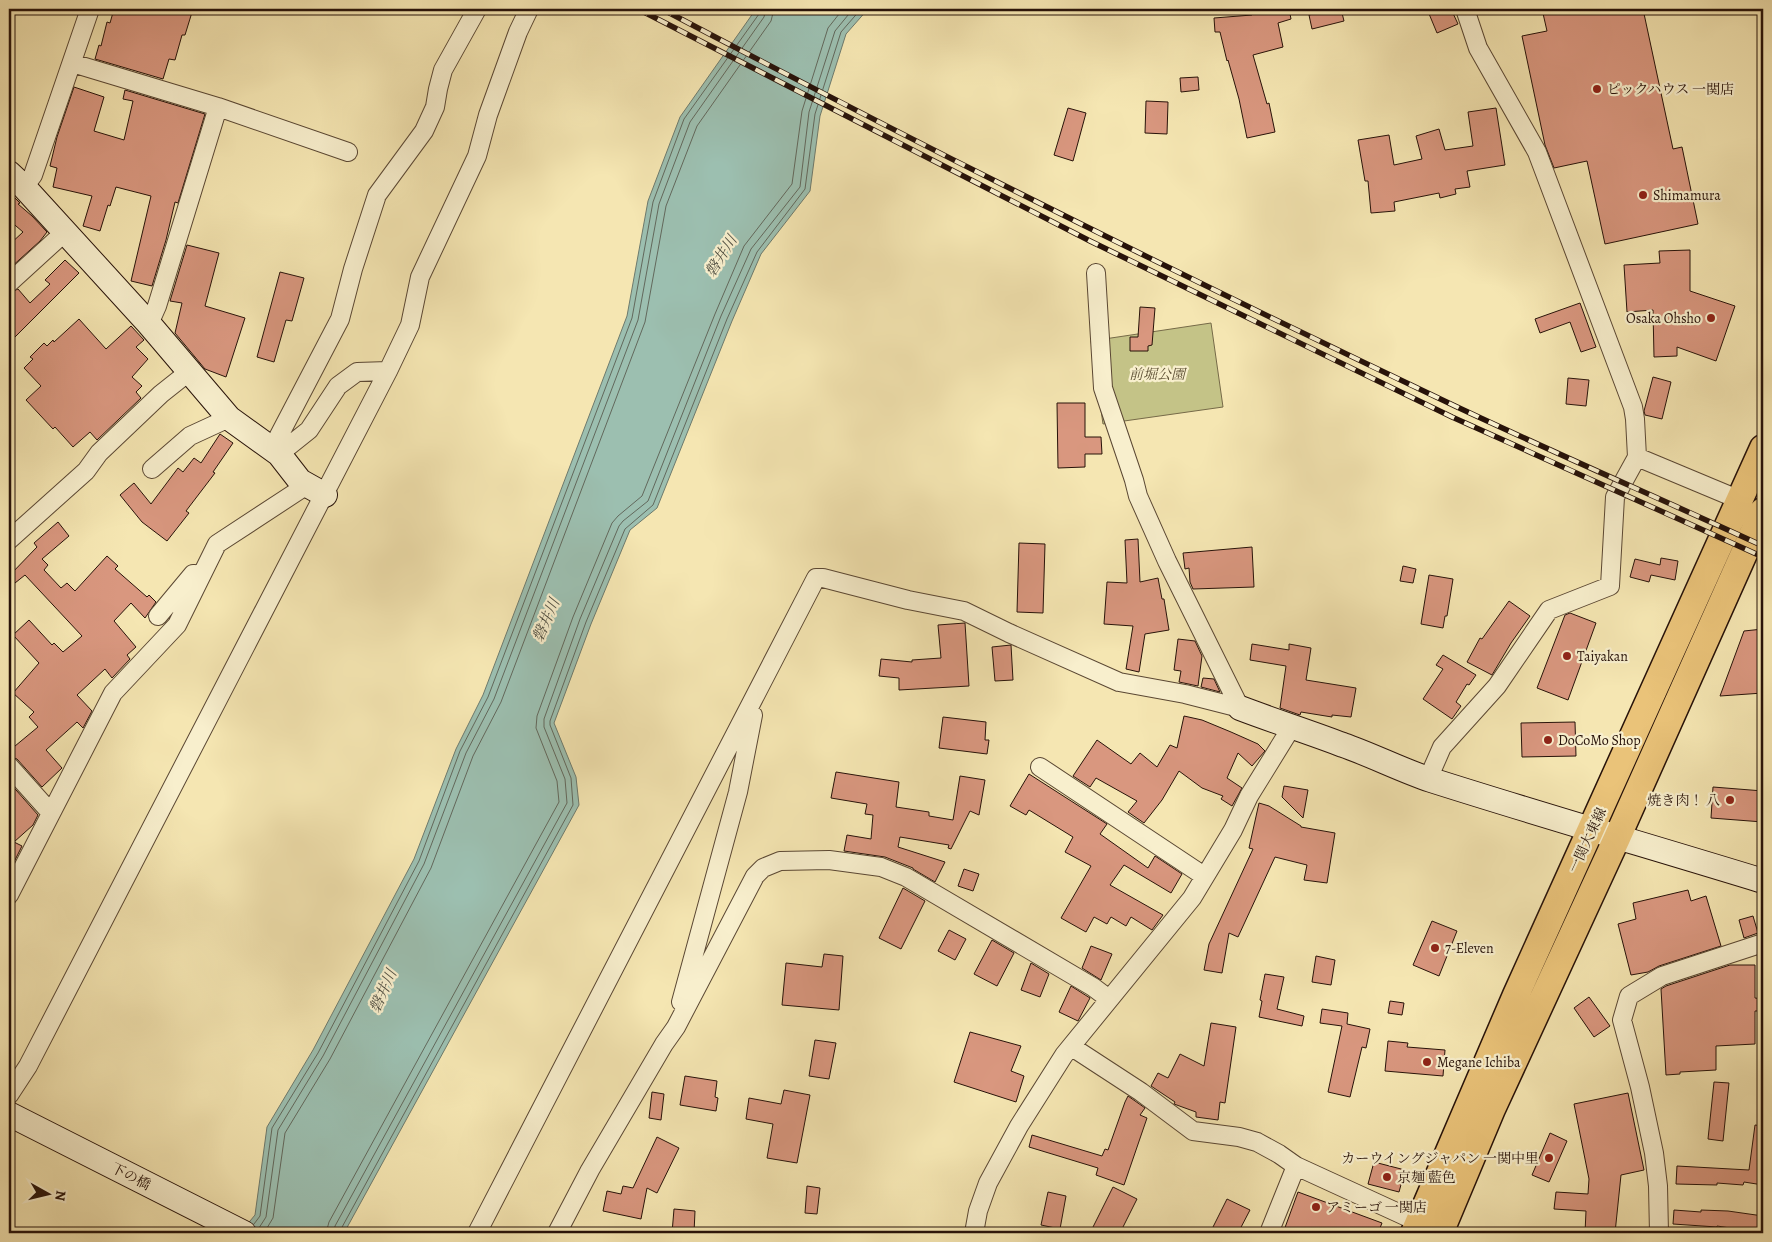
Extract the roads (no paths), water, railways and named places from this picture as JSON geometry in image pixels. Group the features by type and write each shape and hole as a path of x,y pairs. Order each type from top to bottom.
{"main road":[{"name":"一関大東線","path":"1432,1231 1516,995 1763,448"},
{"name":"一関大東線","path":"1432,1231 1492,1109 1617,838 1763,511"}],"street":[{"path":"90,9 33,175 16,180 149,324 229,418 276,452 300,481 316,490"},
{"path":"276,452 340,319 376,195 424,131 435,107 443,70 477,9"},
{"path":"9,1095 28,1066 316,490 388,371 410,325 420,277 478,156 488,115 518,32 529,9"},
{"path":"1428,779 1442,746 1497,686 1549,610 1610,586 1615,497 1637,457 1635,419 1632,407 1537,152 1478,48 1465,9"},
{"path":"72,63 218,108 348,152"},
{"path":"149,324 157,306 218,108"},
{"path":"9,282 65,232"},
{"path":"1096,273 1103,388 1138,496 1171,569 1240,708"},
{"path":"276,452 309,430 338,386 357,372 388,371"},
{"path":"9,540 86,471 100,453 161,394 190,372"},
{"path":"152,470 190,436 229,418"},
{"path":"1637,457 1740,500"},
{"path":"9,895 113,693 177,625 217,544 316,490"},
{"path":"158,616 193,574 202,574"},
{"path":"476,1233 816,578 823,578 908,600 964,611 1119,682 1185,694 1240,708 1291,728 1343,745 1428,779 1763,881"},
{"path":"676,1027 679,1008 738,792 757,694"},
{"path":"974,1233 978,1211 988,1183 1019,1126 1064,1055 1192,898 1233,830 1249,796 1291,728"},
{"path":"9,766 51,813"},
{"path":"1040,768 1204,876"},
{"path":"556,1233 590,1170 664,1044 676,1027 755,876 763,868 780,862 837,861 881,867 906,877 1110,998"},
{"path":"1659,1233 1658,1186 1654,1153 1640,1087 1622,1020 1629,996 1662,976 1763,943"},
{"path":"1072,1046 1141,1092 1193,1131 1239,1137 1257,1142 1296,1166 1432,1231"},
{"name":"下の橋","path":"13,1116 244,1233"},
{"path":"1269,1233 1296,1166"}],"water":[{"name":"磐井川","path":"756,9 868,9 846,34 820,116 810,191 761,254 657,508 630,530 591,624 554,723 576,777 579,805 344,1233 240,1233 255,1215 267,1127 313,1050 414,859 456,749 483,695 627,316 648,201 680,117"}],"railway":[{"path":"638,9 1090,241 1452,417 1763,557"},
{"path":"662,9 957,162 1255,310 1493,424 1763,546"}],"place":[{"name":"ピックハウス 一関店","path":"1597,89"},
{"name":"Shimamura","path":"1643,195"},
{"name":"Osaka Ohsho","path":"1711,318"},
{"name":"Taiyakan","path":"1567,656"},
{"name":"DoCoMo Shop","path":"1548,740"},
{"name":"焼き肉！ 八","path":"1730,800"},
{"name":"7-Eleven","path":"1435,948"},
{"name":"Megane Ichiba","path":"1427,1062"},
{"name":"カーウイングジャパン 一関中里","path":"1549,1158"},
{"name":"京麺 藍色","path":"1387,1177"},
{"name":"アミーゴ 一関店","path":"1316,1207"}],"park label":[{"name":"前堀公園","path":"1157,374"}]}
